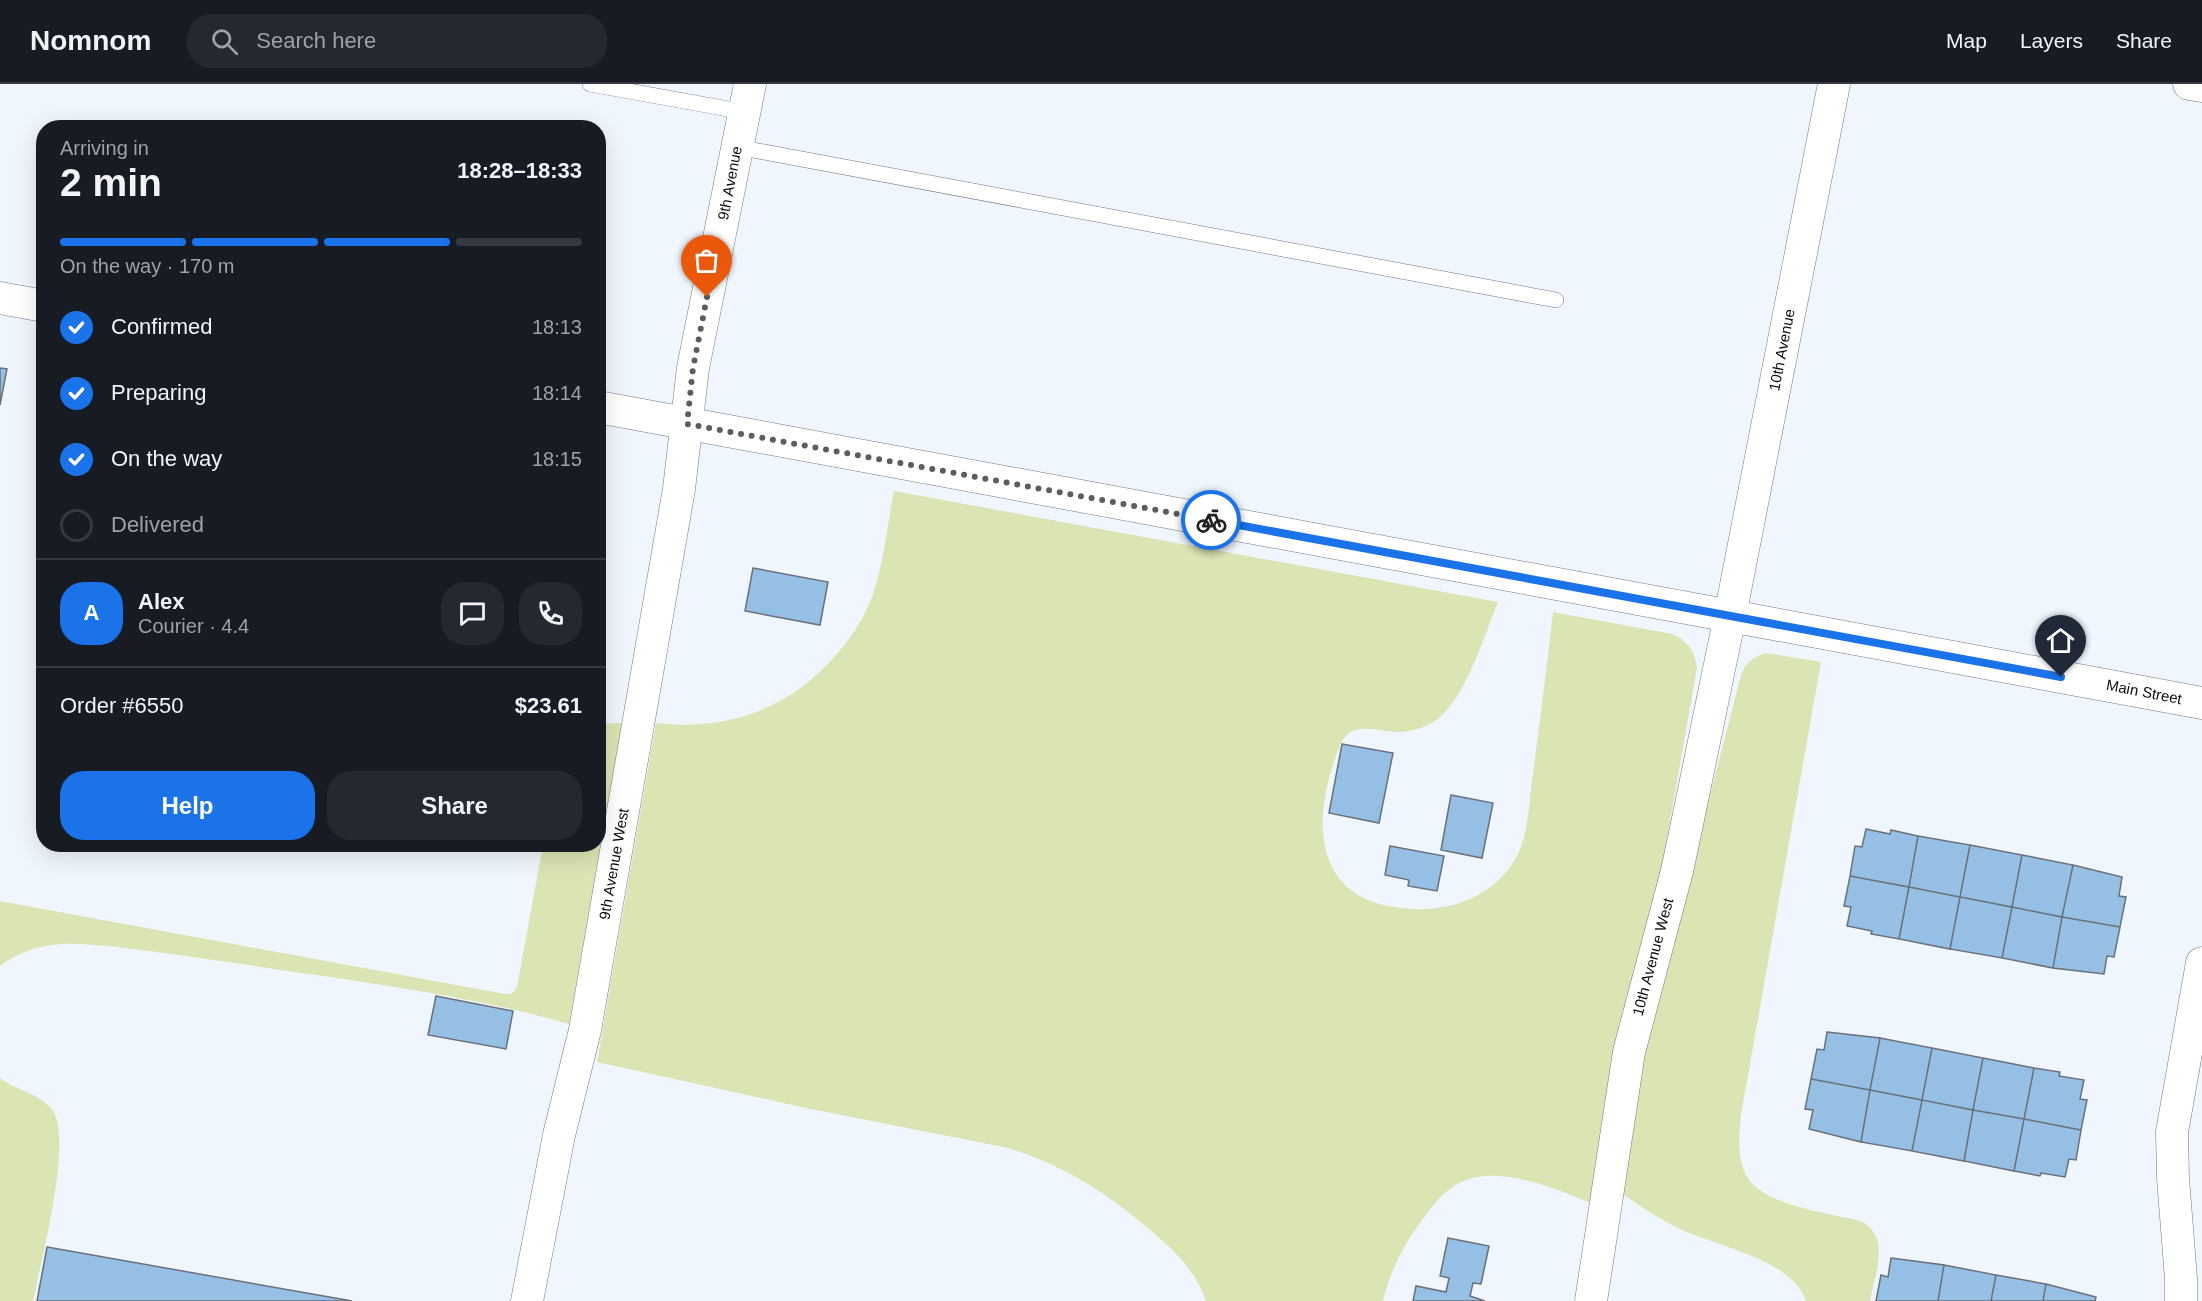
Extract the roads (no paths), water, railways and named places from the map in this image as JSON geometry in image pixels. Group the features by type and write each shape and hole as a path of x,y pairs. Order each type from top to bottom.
{"street":[{"name":"10th Avenue","path":"1730,616 1834,84"},
{"path":"2189,84 2202,86"},
{"name":"9th Avenue","path":"687,424 694,362 748,98"},
{"path":"0,298 36,305"},
{"name":"Main Street","path":"606,409 2202,703"},
{"name":"9th Avenue West","path":"527,1301 559,1135 585,1030 679,489 687,424"},
{"name":"10th Avenue West","path":"1591,1301 1629,1052 1677,871 1730,616"},
{"path":"2181,1301 2172,1132 2202,963"}],"lane":[{"path":"590,84 748,98"},
{"path":"737,147 1556,300"}]}
